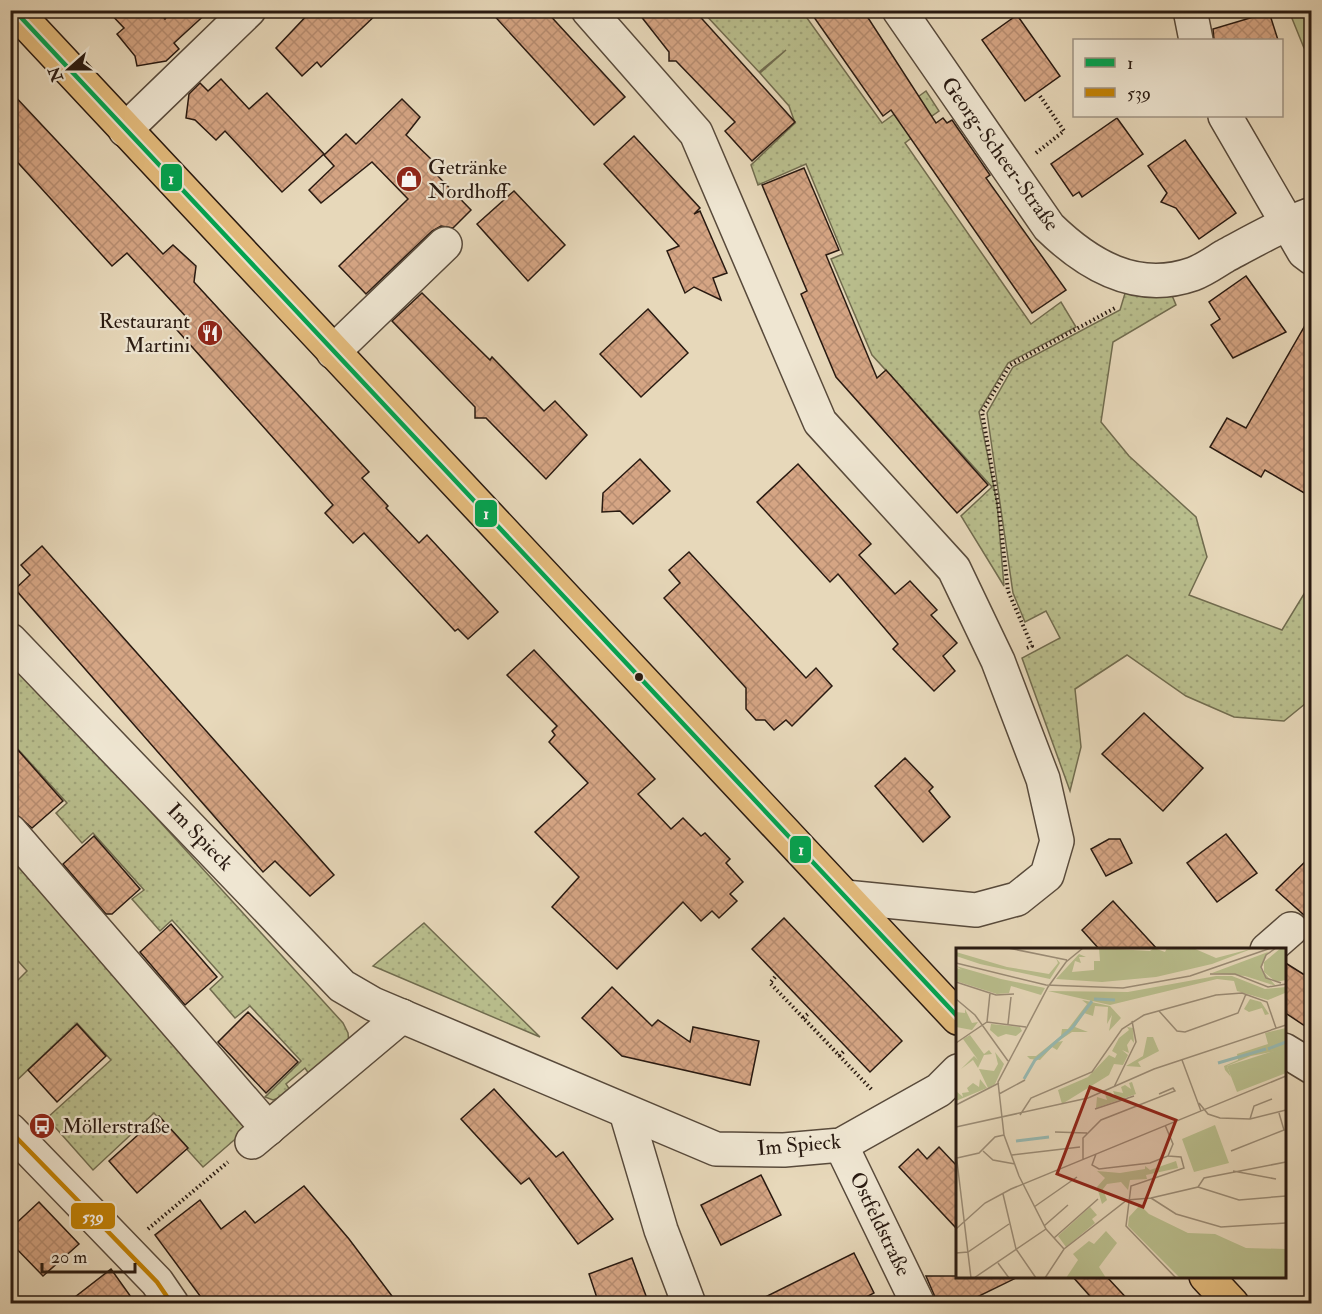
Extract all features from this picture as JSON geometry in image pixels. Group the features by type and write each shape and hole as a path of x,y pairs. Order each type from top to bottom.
{"main road":[{"path":"14,10 956,1017"},
{"path":"1208,1278 1232,1304"}],"street":[{"path":"125,130 249,10"},
{"path":"588,10 696,133 820,422 954,569 998,661 1043,779 1057,842 1047,874 1017,900 976,910 845,897"},
{"name":"Georg-Scheer-Straße","path":"899,10 1049,227 1068,246 1109,273 1154,280 1192,274 1300,218"},
{"path":"1190,10 1196,39"},
{"path":"1225,117 1300,218 1304,252 1311,258"},
{"path":"333,352 445,244"},
{"name":"Im Spieck","path":"10,640 342,986 373,1004 716,1149 784,1150 841,1145 939,1090 956,1072"},
{"path":"10,831 259,1136 402,1016"},
{"path":"1286,1051 1311,1067"},
{"path":"626,1112 661,1230 689,1304"},
{"path":"10,1130 157,1282 172,1304"},
{"name":"Ostfeldstraße","path":"841,1145 918,1304"}],"path":[{"path":"1010,171 1064,131 1040,96"},
{"path":"1032,646 1008,591 999,511 982,412 1011,365 1117,308"},
{"path":"775,977 770,983 896,1116"},
{"path":"803,1018 809,1013"},
{"path":"839,1056 844,1051"},
{"path":"124,1249 259,1136"}],"green space":[{"path":"702,11 802,11 882,123 926,91 939,111 915,128 918,133 905,143 1031,324 1061,302 1076,327 1008,363 979,412 997,503 1004,586 961,516 992,487 872,355 831,259 843,254 806,164 758,185 751,165 795,123 789,106 760,73 786,50 759,72"},
{"path":"1289,11 1311,11 1311,52 1304,48"},
{"path":"1126,290 1171,293 1176,305 1113,342 1101,422 1129,456 1196,517 1207,557 1189,595 1282,630 1311,586 1311,699 1284,721 1234,717 1186,696 1127,655 1075,689 1081,747 1070,791 1022,658 1060,638 1046,611 1025,622 1013,593 987,413 1013,367 1120,310"},
{"path":"11,658 343,1023 348,1033 349,1044 312,1078 305,1068 286,1084 292,1093 273,1100 265,1097 301,1061 250,1006 235,1018 210,989 223,977 172,920 160,931 132,899 144,890 93,833 82,843 56,813 67,803 15,746 11,749"},
{"path":"10,848 248,1128 203,1167 154,1113 93,1170 47,1118 111,1060 77,1023 14,1083 11,1079 11,987 27,971 11,953"},
{"path":"424,923 540,1037 373,966"}],"building":[{"path":"107,10 157,10 165,19 172,10 210,10 174,43 179,49 166,61 137,66 135,56 117,34 124,28"},
{"path":"312,10 381,10 321,67 317,62 302,76 276,48"},
{"path":"489,10 545,10 625,97 594,125"},
{"path":"636,10 694,10 795,122 752,161 725,131 735,122 676,61 669,61 669,52"},
{"path":"809,10 863,10 936,123 943,118 947,123 952,120 990,175 986,178 1066,290 1032,313 891,110 883,116"},
{"path":"1017,15 1060,76 1025,101 982,40"},
{"path":"1260,15 1270,15 1278,39 1214,39 1213,29"},
{"path":"221,79 249,109 267,93 324,154 282,192 225,131 216,140 195,120 186,118 189,94 200,83 208,91"},
{"path":"10,91 163,254 173,245 196,266 194,282 369,472 362,478 388,506 386,508 419,543 427,535 498,612 468,639 458,629 455,631 364,533 353,543 325,513 333,505 177,330 189,320 127,253 112,266 10,154"},
{"path":"402,99 420,117 406,135 431,159 431,169 471,210 453,228 441,226 432,231 366,294 339,266 408,199 372,162 321,203 309,190 334,166 324,155 346,134 356,144"},
{"path":"1117,118 1143,154 1082,197 1079,192 1073,196 1051,164"},
{"path":"634,136 700,208 694,214 700,211 727,273 713,278 721,300 694,287 685,293 667,251 679,246 604,164"},
{"path":"1185,140 1236,213 1199,239 1176,208 1161,202 1167,193 1148,166"},
{"path":"804,168 839,250 826,255 877,378 886,370 988,485 957,513 836,377 801,294 807,291 762,185"},
{"path":"514,191 565,245 528,281 477,224"},
{"path":"1246,276 1286,332 1233,358 1211,325 1220,319 1209,302"},
{"path":"422,293 490,360 492,357 544,411 555,401 587,435 546,479 486,418 475,418 475,407 392,321"},
{"path":"648,309 688,353 641,397 600,354"},
{"path":"1311,315 1311,497 1265,470 1261,477 1210,447 1227,418 1246,428"},
{"path":"640,459 670,491 633,524 620,511 602,512 603,493"},
{"path":"798,464 871,544 859,555 895,594 910,581 937,610 931,615 957,643 943,656 955,671 934,691 893,649 898,644 838,574 830,582 757,502"},
{"path":"42,546 334,875 310,896 275,861 263,872 15,589 30,575 21,565"},
{"path":"689,552 806,678 816,668 832,686 792,726 786,720 774,730 765,720 756,720 746,709 746,688 664,598 680,583 669,570"},
{"path":"534,650 655,779 638,794 671,829 683,818 701,836 705,833 730,859 726,863 743,882 730,894 737,901 719,918 712,911 701,921 683,902 617,969 552,907 579,877 535,832 588,783 549,742 555,735 552,731 557,726 507,675"},
{"path":"1144,713 1203,768 1163,811 1102,754"},
{"path":"10,741 63,801 32,828 10,809"},
{"path":"905,758 933,787 929,791 950,817 923,842 875,786"},
{"path":"1226,834 1257,873 1217,902 1187,863"},
{"path":"94,836 140,889 112,914 106,914 63,864"},
{"path":"1109,839 1120,839 1132,863 1106,876 1091,849"},
{"path":"1311,856 1311,927 1305,916 1276,890"},
{"path":"1113,901 1156,948 1098,948 1082,930"},
{"path":"784,918 902,1041 870,1072 752,949"},
{"path":"171,924 217,977 185,1005 140,952"},
{"path":"1286,963 1311,979 1311,1030 1286,1013"},
{"path":"612,987 652,1026 658,1020 690,1042 693,1027 759,1041 750,1085 622,1056 582,1018"},
{"path":"248,1012 298,1062 266,1093 218,1042"},
{"path":"77,1024 106,1056 57,1102 28,1070"},
{"path":"494,1089 556,1157 563,1152 613,1219 578,1244 529,1178 521,1184 461,1119"},
{"path":"159,1116 188,1148 137,1193 109,1161"},
{"path":"939,1147 956,1165 956,1228 899,1167 918,1149 927,1159"},
{"path":"761,1175 781,1215 721,1245 701,1205"},
{"path":"304,1186 349,1239 398,1304 206,1304 155,1235 200,1200 221,1229 245,1211 255,1223"},
{"path":"39,1202 79,1244 43,1276 10,1242 10,1229"},
{"path":"854,1253 874,1293 853,1304 751,1304"},
{"path":"632,1258 649,1304 599,1304 589,1274"},
{"path":"111,1269 136,1304 66,1304"},
{"path":"926,1276 1016,1278 971,1300 935,1297"},
{"path":"1074,1278 1108,1278 1132,1304 1097,1304"}],"transit line":[{"name":"1","path":"14,10 956,1015"},
{"name":"539","path":"10,1131 157,1282 172,1304"}],"place":[{"name":"Getränke Nordhoff","path":"409,179"},
{"name":"Restaurant Martini","path":"210,333"},
{"name":"Möllerstraße","path":"42,1126"}]}
